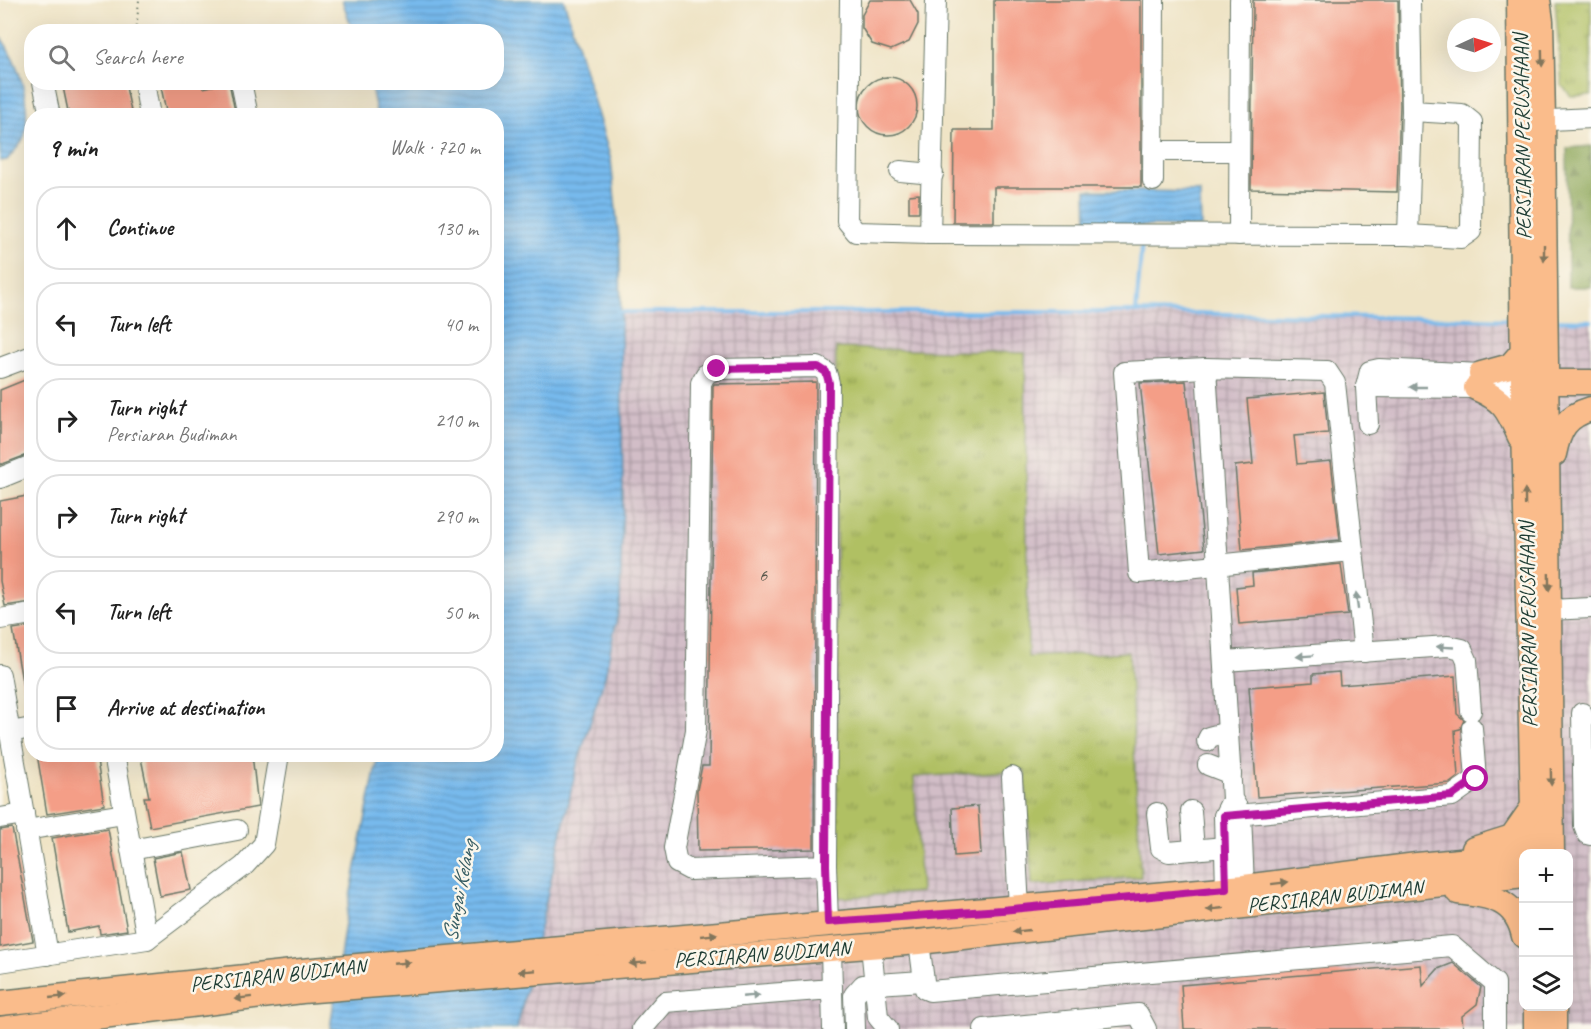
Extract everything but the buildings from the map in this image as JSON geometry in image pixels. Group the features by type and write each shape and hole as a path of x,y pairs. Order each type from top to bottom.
{"main road":[{"name":"PERSIARAN PERUSAHAAN","path":"1519,0 1533,121"},
{"name":"PERSIARAN PERUSAHAAN","path":"1538,0 1541,21 1533,121 1534,389 1548,539 1550,713 1544,849"},
{"path":"1524,447 1507,408 1479,381 1510,366 1534,340 1561,367 1591,376"},
{"path":"1534,389 1591,382"},
{"name":"PERSIARAN PERUSAHAAN","path":"1534,389 1524,447 1533,807 1543,849"},
{"path":"1534,389 1591,400"},
{"path":"1548,539 1555,452 1561,431 1570,418 1591,409"},
{"path":"1415,876 1512,837 1533,807"},
{"name":"PERSIARAN BUDIMAN","path":"0,1003 587,957 831,950 919,942 1415,876 1519,856"},
{"name":"PERSIARAN BUDIMAN","path":"587,957 828,922 1019,908 1235,888 1415,876 1519,875"},
{"path":"1415,876 1488,895 1507,905 1519,922"},
{"name":"PERSIARAN BUDIMAN","path":"0,1029 302,981"},
{"path":"1536,1011 1536,1029"},
{"path":"1554,1011 1554,1029"}],"street":[{"path":"850,0 847,221 856,232 1408,235 1461,238 1471,231 1472,122 1462,114 1412,111"},
{"path":"930,234 936,0"},
{"path":"1153,181 1154,0"},
{"path":"1239,235 1240,0"},
{"path":"1408,235 1412,111 1410,0"},
{"path":"45,90 48,108"},
{"path":"145,90 149,108"},
{"path":"243,90 246,108"},
{"path":"1533,121 1591,118"},
{"path":"1153,151 1239,151"},
{"path":"900,171 933,174"},
{"path":"0,368 24,360"},
{"path":"826,865 690,870 677,863 674,848 696,730 701,383 706,374 717,369 818,367 826,372 829,395 826,865 828,922"},
{"path":"1206,368 1231,774 1235,888"},
{"path":"1351,551 1218,567 1139,573 1124,372 1206,368 1327,371 1335,383 1351,551 1364,652"},
{"path":"1368,424 1366,387 1370,371 1379,369 1534,389"},
{"path":"0,478 24,468"},
{"path":"1549,610 1591,608"},
{"path":"0,619 24,615"},
{"path":"1224,661 1448,646 1462,649 1467,660 1476,779 1452,796 1232,810"},
{"path":"0,675 48,955"},
{"path":"1550,713 1586,713 1584,826 1587,834 1591,835"},
{"path":"10,732 24,729"},
{"path":"1207,741 1209,737 1228,732"},
{"path":"115,762 147,939"},
{"path":"0,962 147,939 244,866 264,844 278,762"},
{"path":"1208,765 1231,774"},
{"path":"1012,777 1019,908"},
{"path":"1232,810 1225,847 1235,888"},
{"path":"1191,811 1194,850"},
{"path":"1157,813 1161,848 1168,852 1225,847"},
{"path":"0,818 25,822 124,814"},
{"path":"130,850 237,831"},
{"path":"919,942 922,981 925,989 930,992 1452,946 1494,983 1495,1029"},
{"path":"871,946 878,1017 888,1029"},
{"path":"831,950 833,1029"},
{"path":"855,1029 854,995 864,985 922,981"},
{"path":"642,1029 664,1002 832,989"},
{"path":"984,1029 1138,1014 1146,1029"}],"path":[{"path":"137,24 140,0"}],"shaded area":[{"path":"620,312 1136,312 1591,321 1591,1029 517,1029 577,765 605,676 620,603 623,497"}],"green space":[{"path":"1555,0 1591,0 1591,95 1571,96 1562,86"},
{"path":"1591,146 1591,287 1568,287 1567,148"},
{"path":"836,348 1025,353 1028,657 1129,652 1141,877 1032,885 1025,770 914,777 921,892 837,898"}],"water":[{"name":"Sungai Kelang","path":"342,0 564,0 611,160 620,250 623,497 620,603 605,676 577,765 517,1029 330,1029 345,922 377,762 504,762 504,108 375,108 372,90 504,90 504,24 351,24"},
{"path":"0,36 18,70 25,94 26,108 24,108 24,136 7,160 0,161"},
{"path":"1086,190 1200,192 1201,227 1087,225"}],"waterway":[{"path":"1136,312 1142,242"},
{"path":"617,312 1136,312 1515,320"},
{"path":"1553,320 1591,321"}],"route":[{"path":"717,369 818,367 826,372 829,383 826,865 828,922 1002,910 1226,889 1224,816 1452,796 1476,779"}]}
